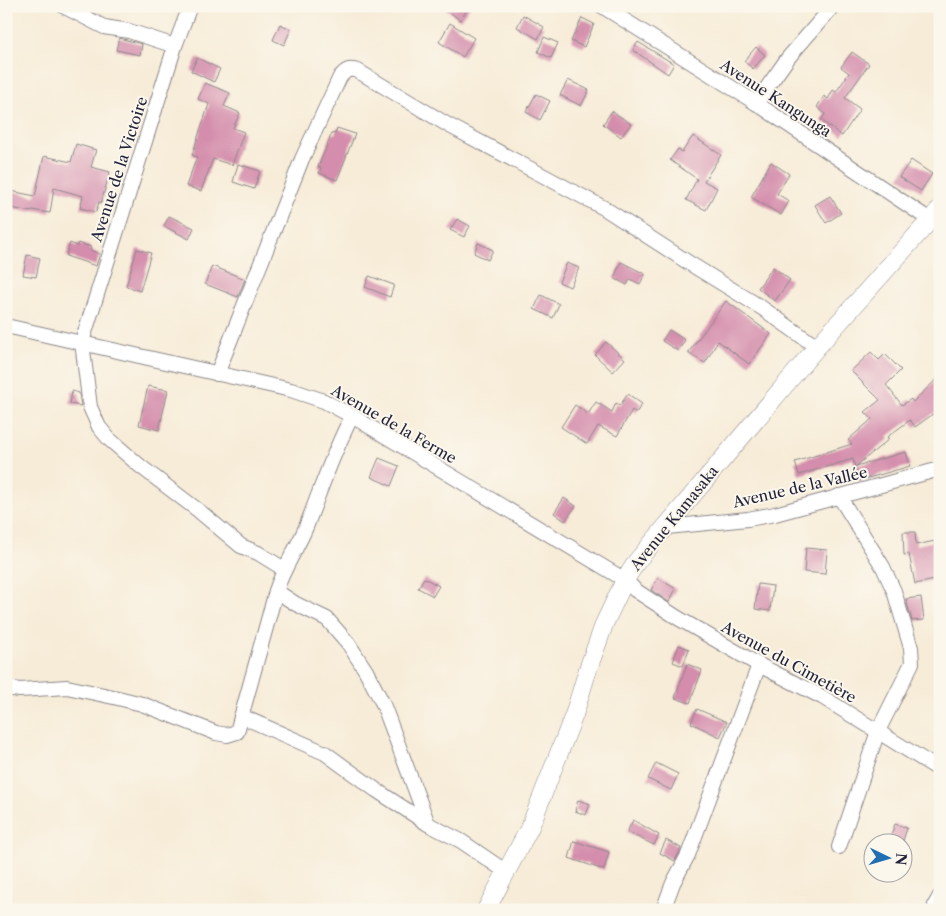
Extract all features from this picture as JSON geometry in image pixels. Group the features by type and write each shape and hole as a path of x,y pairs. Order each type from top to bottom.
{"street":[{"path":"63,6 104,27 129,31 175,46"},
{"name":"Avenue de la Victoire","path":"82,342 175,46 190,6"},
{"name":"Avenue Kangunga","path":"602,6 935,214"},
{"path":"756,103 788,58 833,6"},
{"path":"217,374 302,159 340,77 346,70 351,69 358,71 448,125 604,208 762,308 817,347"},
{"name":"Avenue Kamasaka","path":"486,910 533,818 574,715 588,669 606,622 625,580 648,548 817,347 935,214"},
{"name":"Avenue de la Ferme","path":"6,326 82,342 324,401 625,580"},
{"path":"82,342 90,407 99,427 109,439 241,546 258,552 284,569"},
{"path":"6,688 20,690 67,687 142,704 216,733 227,735 236,732 281,575 297,547 338,443 352,416"},
{"name":"Avenue de la Vallée","path":"667,527 748,519 775,514 940,469"},
{"path":"839,496 890,583 912,648 912,663 878,731 839,847"},
{"name":"Avenue du Cimetière","path":"625,580 635,590 653,602 759,665 822,697 939,769"},
{"path":"276,591 296,604 327,618 348,643 366,671 383,704 428,824"},
{"path":"663,910 673,883 688,854 759,665"},
{"path":"241,716 325,753 376,790 428,824 461,841 505,872"}],"building":[{"path":"442,6 470,6 460,20"},
{"path":"523,15 544,27 538,39 517,27"},
{"path":"582,18 594,24 584,47 571,41"},
{"path":"450,23 474,38 463,57 439,42"},
{"path":"280,24 291,29 284,45 273,40"},
{"path":"544,37 558,43 551,58 538,52"},
{"path":"119,38 142,44 140,55 116,50"},
{"path":"638,42 674,64 668,74 633,50"},
{"path":"756,47 765,55 753,69 744,61"},
{"path":"852,52 869,64 845,98 860,109 842,136 821,120 825,114 817,107 824,96 828,99 833,90 836,92 849,73 841,67"},
{"path":"197,58 220,69 214,82 191,71"},
{"path":"568,80 589,90 581,106 560,95"},
{"path":"205,83 230,93 224,106 240,113 233,128 244,132 232,165 213,159 201,191 186,186 197,157 192,155 209,104 198,99"},
{"path":"536,94 550,101 540,120 526,112"},
{"path":"612,111 631,124 621,137 603,124"},
{"path":"337,128 355,134 337,180 319,173 321,168 318,167 332,133 335,134"},
{"path":"693,136 721,155 704,181 717,188 706,210 686,200 697,179 670,160 678,149 682,152"},
{"path":"76,144 96,150 91,167 110,172 101,203 99,202 96,212 80,208 83,196 54,188 50,213 32,210 31,212 6,207 6,190 35,196 44,156 71,162"},
{"path":"911,160 932,174 921,191 899,177"},
{"path":"771,162 789,174 777,194 789,201 781,215 751,197"},
{"path":"238,164 260,171 254,189 233,182"},
{"path":"830,196 841,213 826,223 815,205"},
{"path":"169,216 194,228 189,239 164,226"},
{"path":"457,219 470,226 464,237 450,230"},
{"path":"70,243 77,246 78,243 91,247 90,250 100,254 96,266 66,256"},
{"path":"478,243 493,250 488,260 474,253"},
{"path":"137,249 151,253 140,291 126,286"},
{"path":"27,255 40,258 36,277 23,275"},
{"path":"621,262 645,274 640,284 630,279 627,285 614,278"},
{"path":"567,263 579,268 570,287 559,282"},
{"path":"212,266 245,279 238,297 205,284"},
{"path":"773,267 790,280 775,301 758,288"},
{"path":"369,276 394,285 390,297 365,287"},
{"path":"541,295 559,304 553,318 534,309"},
{"path":"726,301 771,334 749,364 718,341 705,363 688,353"},
{"path":"669,330 685,340 678,351 662,341"},
{"path":"606,342 625,359 613,372 595,355"},
{"path":"871,352 879,360 885,354 901,370 886,385 902,405 911,399 913,402 940,376 940,409 915,427 910,420 887,437 889,439 856,466 906,452 910,466 858,481 853,459 799,475 795,462 852,444 848,440 872,419 865,412 880,400 851,371"},
{"path":"148,386 168,390 159,430 139,425"},
{"path":"72,391 79,393 81,406 70,404"},
{"path":"628,394 642,404 636,413 632,410 617,436 598,426 587,444 561,427 575,405 588,414 596,402 612,412 616,403 620,405"},
{"path":"379,458 399,466 391,486 371,477"},
{"path":"564,498 576,506 565,521 554,513"},
{"path":"903,532 915,532 916,545 935,541 940,579 915,584 909,554 904,555"},
{"path":"806,548 827,550 825,574 804,572"},
{"path":"424,578 439,586 433,596 418,588"},
{"path":"658,578 676,589 669,602 651,590"},
{"path":"758,584 773,586 770,611 755,609"},
{"path":"921,597 924,620 912,621 906,599"},
{"path":"679,645 689,649 683,666 673,662"},
{"path":"687,664 702,670 690,703 675,698"},
{"path":"697,709 727,722 720,737 691,723"},
{"path":"656,763 678,774 671,790 648,779"},
{"path":"578,800 590,804 586,815 575,811"},
{"path":"633,820 659,835 654,845 627,832"},
{"path":"895,824 907,828 905,834 892,834"},
{"path":"666,840 681,848 675,861 660,853"},
{"path":"574,841 609,852 604,870 569,858"}]}
